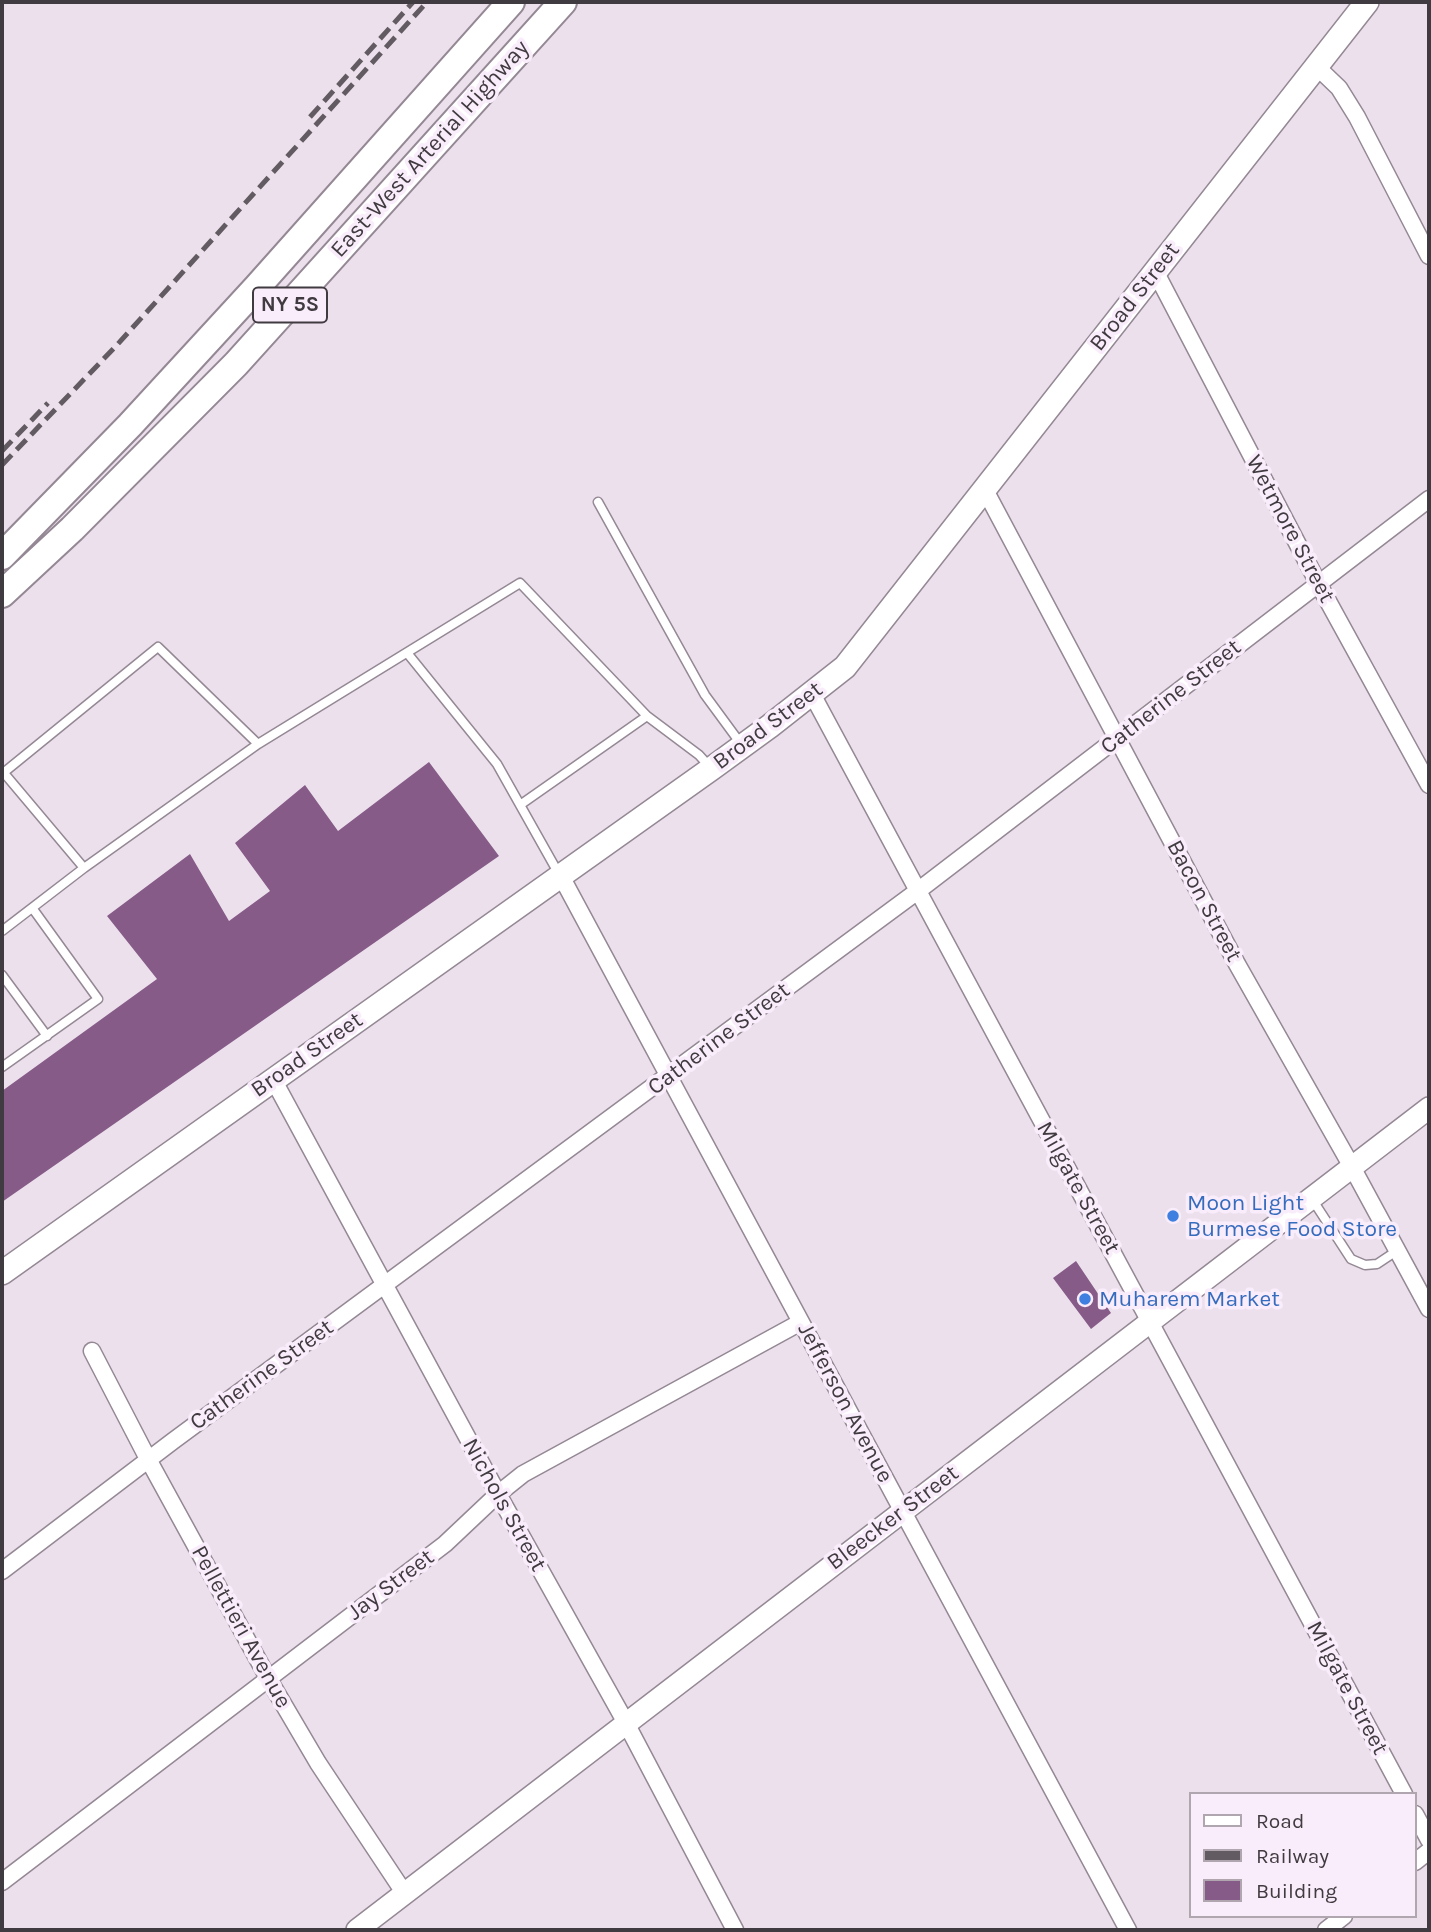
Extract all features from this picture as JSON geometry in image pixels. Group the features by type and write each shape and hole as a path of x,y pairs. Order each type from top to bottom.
{"main road":[{"name":"East-West Arterial Highway","path":"2,556 130,425 257,287 511,2"},
{"name":"East-West Arterial Highway","path":"2,594 72,529 236,364 563,2"},
{"name":"Broad Street","path":"2,1273 711,769 845,667 1367,2"}],"street":[{"path":"1316,66 1339,88 1351,107 1429,256"},
{"name":"Wetmore Street","path":"1155,271 1318,583 1429,785"},
{"name":"Bacon Street","path":"985,490 1237,964 1429,1309"},
{"name":"Catherine Street","path":"2,1571 919,890 1429,499"},
{"name":"Milgate Street","path":"812,694 1403,1792"},
{"name":"Jefferson Avenue","path":"561,876 1128,1930"},
{"name":"Nichols Street","path":"274,1079 498,1494 626,1723 735,1930"},
{"name":"Bleecker Street","path":"358,1930 1429,1108"},
{"name":"Jay Street","path":"2,1882 445,1544 523,1474 801,1322"},
{"name":"Pellettieri Avenue","path":"92,1352 268,1678 324,1774 405,1894"},
{"path":"1417,1818 1429,1840"},
{"path":"1326,1930 1341,1918"}],"lane":[{"path":"598,502 705,695 742,746"},
{"path":"2,931 84,868 258,744 520,583 647,716 699,755 711,769"},
{"path":"84,868 3,774 158,647 258,744"},
{"path":"408,654 497,764 561,876"},
{"path":"520,805 647,716"},
{"path":"2,1067 98,999 33,909"},
{"path":"2,975 47,1035"},
{"path":"1311,1198 1351,1259 1365,1265 1377,1264 1398,1250"}],"building":[{"path":"429,762 499,856 2,1202 2,1091 157,979 107,916 190,854 229,921 270,891 235,843 305,785 338,831"},
{"name":"Muharem Market","path":"1076,1261 1111,1313 1091,1329 1053,1278"}],"railway":[{"path":"310,117 413,2"},
{"path":"2,465 116,346 427,2"},
{"path":"2,451 48,403"}],"place":[{"name":"Moon Light Burmese Food Store","path":"1173,1216"},
{"name":"Muharem Market","path":"1085,1299"}]}
